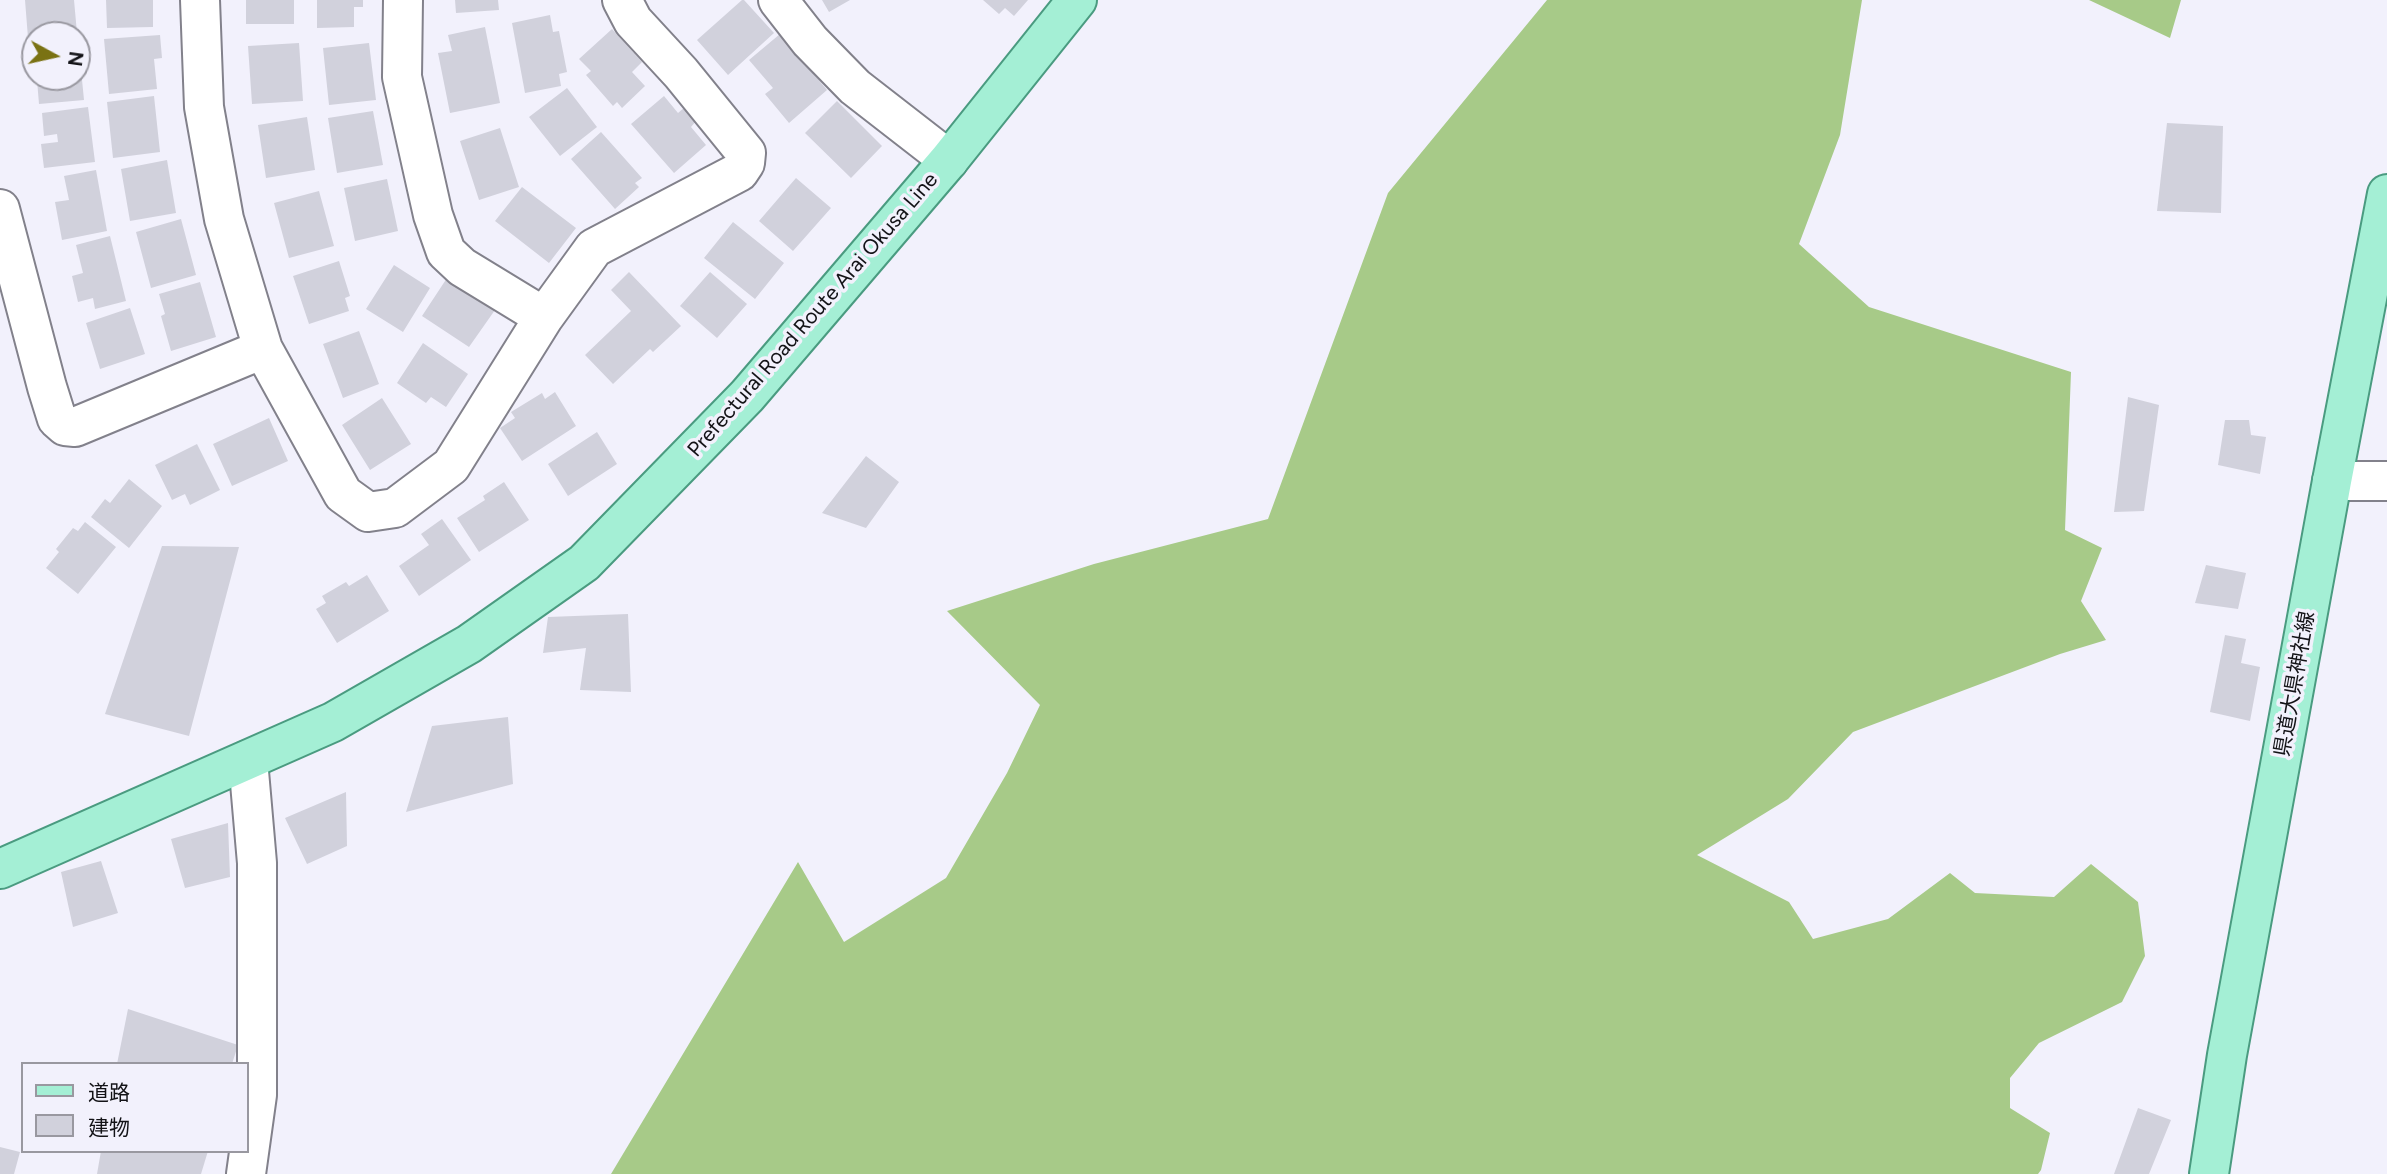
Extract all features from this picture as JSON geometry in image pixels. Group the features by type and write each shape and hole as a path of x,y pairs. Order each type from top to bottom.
{"main road":[{"name":"Prefectural Road Route Arai Okusa Line","path":"0,869 333,722 469,644 584,563 747,396 949,160 1077,0"},
{"name":"県道大県神社線","path":"2209,1174 2227,1055 2387,194"}],"street":[{"path":"200,0 204,107 224,219 263,349 343,494 368,512 395,508 451,466 544,317 594,248 738,172 745,163 746,153 681,73 633,21 622,0"},
{"path":"403,0 402,77 433,215 446,252 462,267 544,317"},
{"path":"778,0 810,41 855,87 949,160"},
{"path":"0,209 47,387 57,419 65,426 75,427 263,349"},
{"path":"2332,481 2387,481"},
{"path":"246,1174 257,1095 257,863 248,760"}],"green space":[{"path":"1547,0 1862,0 1840,135 1799,244 1869,307 2071,372 2065,530 2102,548 2081,601 2106,640 2060,654 1853,732 1788,799 1697,855 1789,902 1813,939 1888,919 1950,873 1975,893 2054,897 2091,864 2138,902 2145,956 2122,1002 2039,1043 2010,1078 2010,1108 2050,1133 2038,1174 611,1174 798,862 844,942 946,878 1007,773 1040,705 947,611 1094,564 1268,519 1388,193"},
{"path":"2089,0 2181,0 2170,38"}],"building":[{"path":"25,0 74,0 76,21 27,21"},
{"path":"106,0 153,0 153,27 107,28"},
{"path":"246,0 294,0 294,24 246,24"},
{"path":"317,0 363,0 363,7 354,7 354,27 317,28"},
{"path":"455,0 498,0 499,10 456,13"},
{"path":"742,0 774,33 728,75 697,40"},
{"path":"822,0 850,0 829,12"},
{"path":"983,0 1028,0 1014,16 1005,8 999,14"},
{"path":"550,15 553,32 559,31 567,72 559,74 561,86 525,93 512,23"},
{"path":"485,27 500,103 450,113 438,53 452,51 448,35"},
{"path":"612,29 642,62 632,72 645,86 622,108 617,102 613,106 586,75 591,71 579,59"},
{"path":"780,34 827,90 789,123 765,94 773,88 749,60"},
{"path":"160,35 162,58 154,59 157,89 109,94 104,39"},
{"path":"299,43 303,101 252,104 248,46"},
{"path":"369,43 376,100 329,105 323,48"},
{"path":"567,88 597,127 560,156 529,117"},
{"path":"38,91 83,91 84,100 39,104"},
{"path":"154,96 160,152 113,158 107,102"},
{"path":"664,96 678,113 685,107 696,121 691,127 706,145 674,173 631,124"},
{"path":"837,101 882,146 851,178 805,133"},
{"path":"88,107 95,162 44,168 41,144 58,142 57,134 44,136 42,113"},
{"path":"373,111 383,165 337,173 328,118"},
{"path":"307,117 315,170 266,178 258,125"},
{"path":"2167,123 2223,126 2221,213 2157,211"},
{"path":"500,128 519,187 479,200 460,141"},
{"path":"601,132 642,178 635,183 639,187 615,209 571,159"},
{"path":"167,160 176,213 130,221 121,169"},
{"path":"96,170 107,231 62,240 55,202 69,200 64,176"},
{"path":"796,178 831,208 793,251 759,221"},
{"path":"387,179 398,231 355,241 344,188"},
{"path":"522,187 576,228 549,263 495,221"},
{"path":"319,191 334,246 289,258 274,203"},
{"path":"181,219 196,275 151,288 136,232"},
{"path":"733,222 784,263 755,299 704,258"},
{"path":"110,236 126,301 95,309 93,298 78,302 72,276 83,273 76,245"},
{"path":"339,261 350,296 345,298 349,311 309,324 293,276"},
{"path":"394,265 430,288 403,332 366,309"},
{"path":"629,272 681,326 653,352 650,349 613,384 585,355 631,311 611,290"},
{"path":"710,272 747,304 717,338 680,306"},
{"path":"447,278 495,310 469,347 422,316"},
{"path":"200,282 216,337 171,351 161,316 165,314 159,294"},
{"path":"130,308 145,354 100,369 86,323"},
{"path":"359,331 379,384 343,398 323,344"},
{"path":"423,343 468,374 446,407 431,397 426,403 397,383"},
{"path":"555,392 576,426 522,461 500,428 515,418 511,412 542,393 545,399"},
{"path":"2128,397 2159,405 2144,511 2114,512"},
{"path":"382,398 411,444 370,470 342,425"},
{"path":"269,418 288,461 232,486 213,444"},
{"path":"2225,420 2249,420 2251,435 2266,437 2260,474 2218,465"},
{"path":"597,432 617,464 568,496 548,464"},
{"path":"197,444 220,490 190,505 185,494 172,500 155,465"},
{"path":"866,456 899,482 866,528 822,513"},
{"path":"129,479 162,506 129,548 91,517 105,499 110,503"},
{"path":"504,482 529,520 479,552 457,518 485,500 483,496"},
{"path":"442,519 471,560 419,596 399,566 429,545 421,534"},
{"path":"85,522 116,547 78,594 46,568 59,552 56,549 73,528 78,531"},
{"path":"162,546 239,547 189,736 105,714"},
{"path":"2206,565 2246,573 2238,609 2195,603"},
{"path":"367,575 389,611 337,643 316,609 326,603 322,596 346,582 349,586"},
{"path":"628,614 631,692 580,690 586,648 543,653 548,617"},
{"path":"2225,635 2246,639 2241,663 2260,667 2250,721 2210,712"},
{"path":"508,717 513,784 406,812 432,726"},
{"path":"346,792 347,846 307,864 285,818"},
{"path":"228,823 230,877 185,888 171,839"},
{"path":"101,861 118,913 73,927 61,872"},
{"path":"128,1009 238,1045 233,1062 117,1062"},
{"path":"2138,1108 2171,1120 2149,1174 2114,1174"},
{"path":"0,1147 20,1152 14,1174 0,1174"},
{"path":"101,1153 207,1153 201,1174 97,1174"}]}
